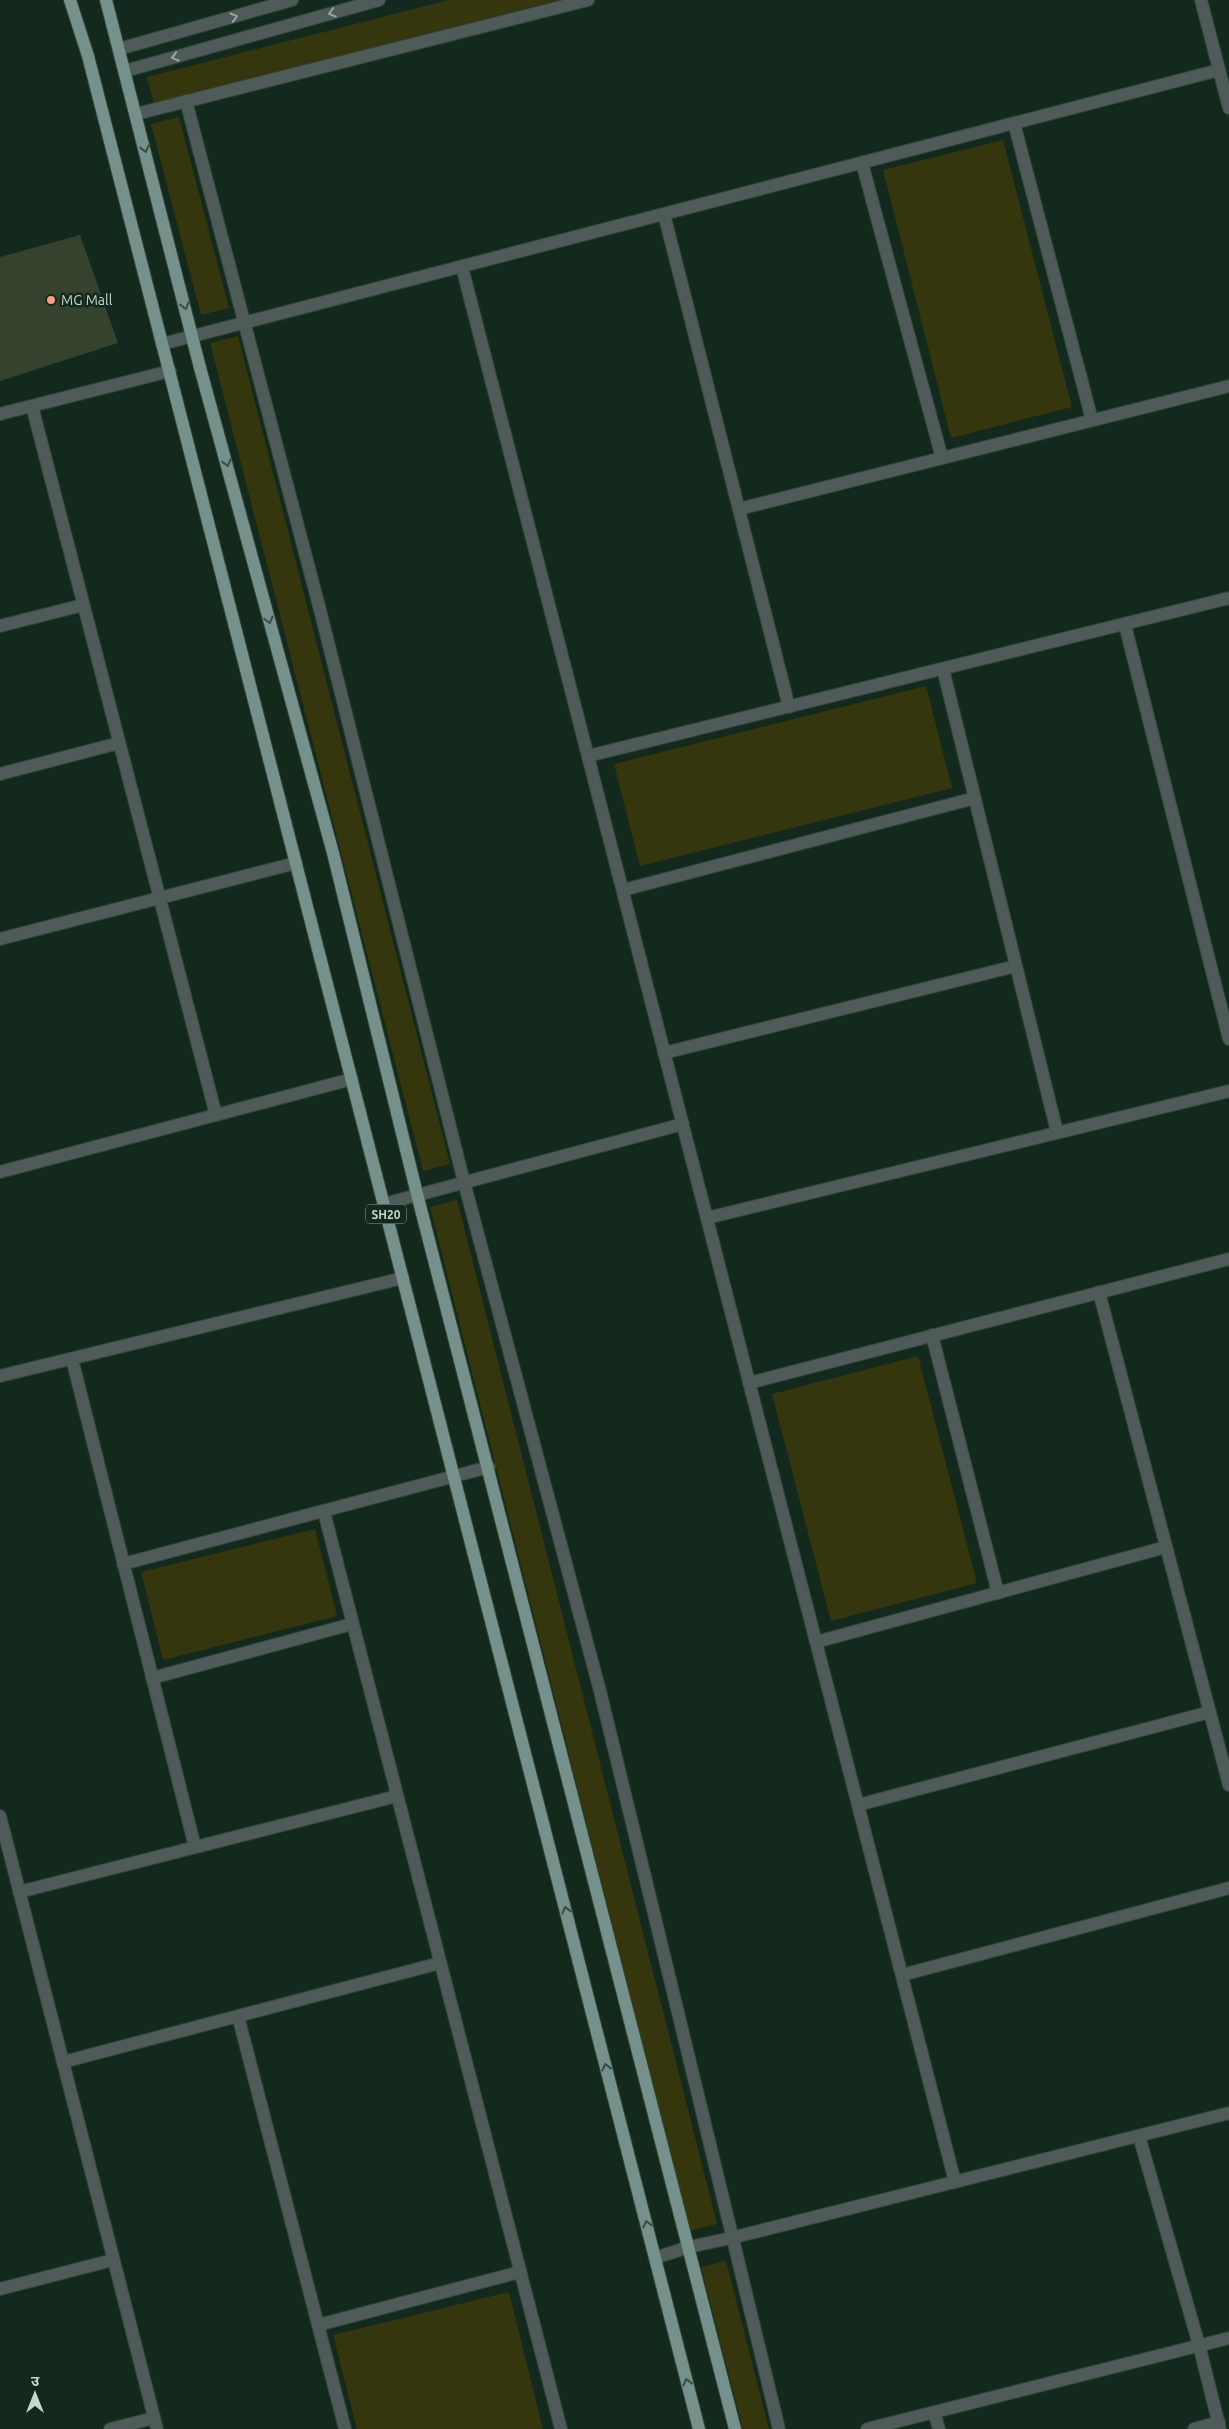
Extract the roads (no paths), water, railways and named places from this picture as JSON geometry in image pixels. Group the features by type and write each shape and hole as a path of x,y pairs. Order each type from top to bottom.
{"main road":[{"name":"SH20","path":"70,0 88,56 170,371 699,2429"},
{"name":"SH20","path":"106,0 192,336 333,853 417,1194 735,2429"}],"street":[{"path":"119,49 292,0"},
{"path":"125,71 379,0"},
{"path":"136,114 588,0"},
{"path":"1201,0 1229,108"},
{"path":"162,344 1219,70"},
{"path":"186,101 319,606 464,1182 600,1691 731,2238 779,2429"},
{"path":"1014,123 1092,420"},
{"path":"862,163 942,458"},
{"path":"664,214 789,707"},
{"path":"462,267 955,2182"},
{"path":"0,414 170,371"},
{"path":"738,509 1229,386"},
{"path":"32,406 216,1115"},
{"path":"588,756 1229,598"},
{"path":"0,626 83,605"},
{"path":"1125,624 1229,1039"},
{"path":"943,669 1058,1132"},
{"path":"0,774 119,743"},
{"path":"623,890 975,798"},
{"path":"0,940 296,863"},
{"path":"664,1053 1016,966"},
{"path":"0,1172 352,1079"},
{"path":"707,1218 1229,1090"},
{"path":"384,1204 683,1124"},
{"path":"750,1382 1229,1258"},
{"path":"0,1376 403,1278"},
{"path":"1099,1292 1229,1785"},
{"path":"932,1335 998,1593"},
{"path":"72,1359 195,1847"},
{"path":"123,1564 489,1468"},
{"path":"324,1512 561,2429"},
{"path":"816,1642 1166,1547"},
{"path":"152,1678 352,1624"},
{"path":"858,1806 1210,1712"},
{"path":"19,1892 397,1796"},
{"path":"0,1816 155,2423 110,2429"},
{"path":"902,1975 1229,1888"},
{"path":"63,2062 440,1962"},
{"path":"238,2016 345,2429"},
{"path":"655,2258 689,2247 1229,2113"},
{"path":"1139,2136 1199,2345 1220,2426 1194,2429"},
{"path":"0,2289 113,2260"},
{"path":"318,2325 520,2272"},
{"path":"867,2429 1229,2338"},
{"path":"934,2412 939,2429"}],"place":[{"name":"MG Mall","path":"51,300"}]}
